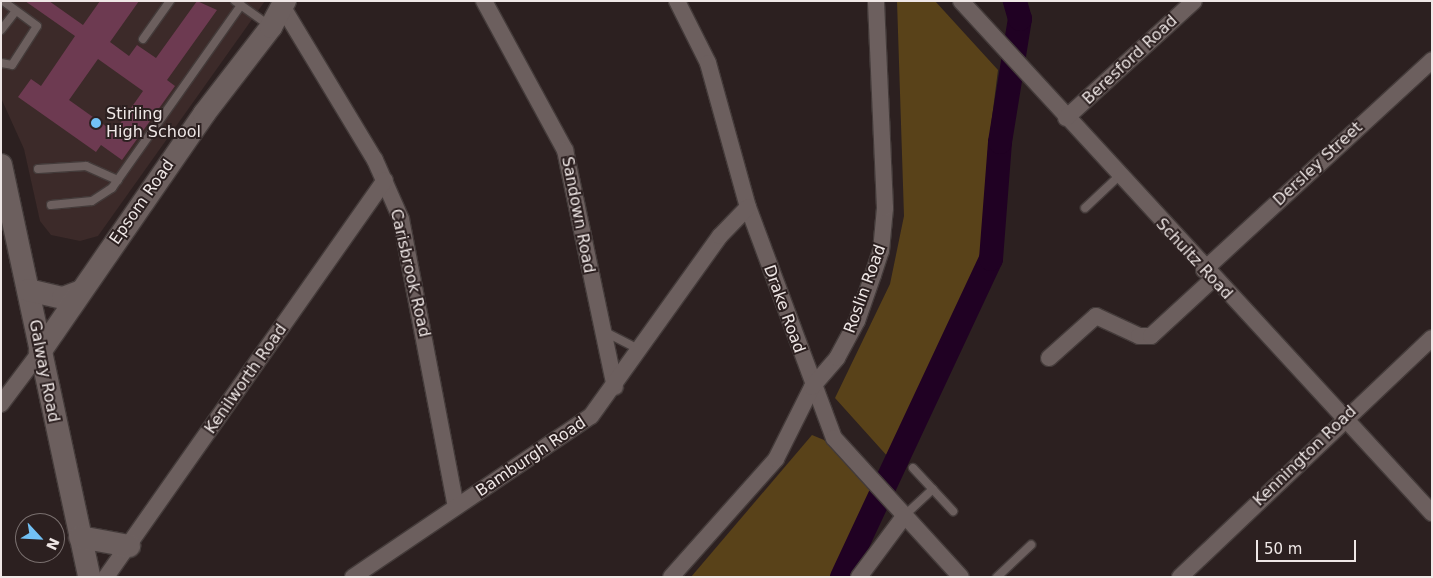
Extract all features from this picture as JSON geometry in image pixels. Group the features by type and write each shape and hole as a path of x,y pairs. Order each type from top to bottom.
{"street":[{"name":"Sandown Road","path":"484,1 565,150 600,328 615,387"},
{"name":"Drake Road","path":"677,1 710,70 748,207 812,387 834,438 961,577"},
{"name":"Roslin Road","path":"671,577 776,459 812,387 837,358 857,321 881,251 885,208 876,1"},
{"name":"Schultz Road","path":"961,1 1024,74 1432,513"},
{"name":"Epsom Road","path":"1,404 40,352 79,292 204,114 271,27 283,4"},
{"name":"Carisbrook Road","path":"283,4 385,180 409,254 456,507"},
{"name":"Beresford Road","path":"1066,118 1183,5"},
{"name":"Dersley Street","path":"1049,358 1096,316 1139,336 1151,336 1209,274 1432,60"},
{"name":"Galway Road","path":"1,164 89,577"},
{"name":"Kenilworth Road","path":"106,577 385,180"},
{"name":"Bamburgh Road","path":"353,577 591,416 615,387 720,236 748,207"},
{"path":"28,290 63,298 79,292"},
{"name":"Kennington Road","path":"1180,577 1344,418 1432,338"},
{"path":"859,577 905,516"},
{"path":"80,537 129,546"}],"lane":[{"path":"1,63 12,65 36,31 36,23 3,1"},
{"path":"143,39 170,1"},
{"path":"51,205 92,201 118,180 238,3 271,27"},
{"path":"1,30 16,11"},
{"path":"38,169 86,166 118,180"},
{"path":"1085,208 1118,176"},
{"path":"600,328 641,349"},
{"path":"913,468 953,511"},
{"path":"905,516 933,489"},
{"path":"997,577 1031,545"}],"shaded area":[{"name":"Stirling High School","path":"1,1 265,1 98,236 80,241 51,235 40,221 24,149 1,98"},
{"path":"897,1 935,1 998,70 988,149 983,268 889,458 835,398 890,284 904,216"},
{"path":"812,435 824,440 886,507 849,577 691,577"}],"building":[{"path":"25,1 49,1 83,25 100,1 139,1 110,42 129,56 137,45 156,58 197,1 217,10 167,80 175,86 122,160 101,145 96,152 18,97 31,79 41,86 75,36","holes":["98,59 143,91 114,132 69,100"]}],"waterway":[{"path":"842,577 991,259 1000,142 1020,19 1015,1"}],"place":[{"name":"Stirling High School","path":"96,123"}]}
